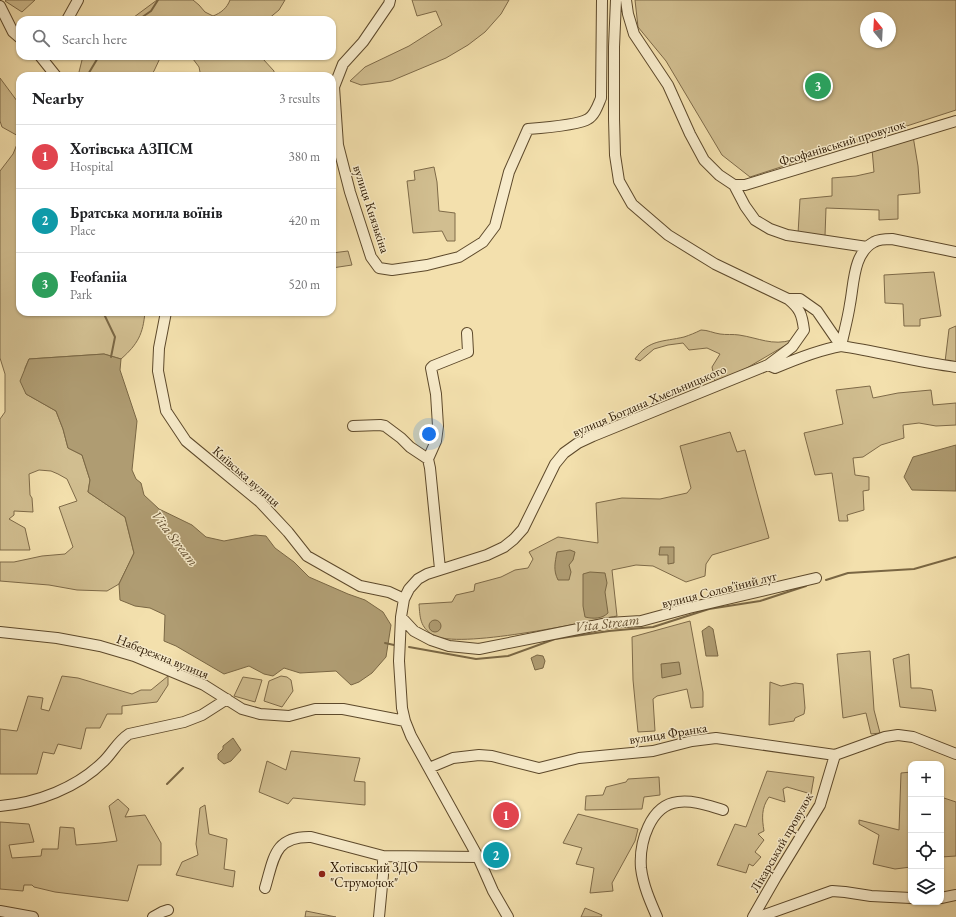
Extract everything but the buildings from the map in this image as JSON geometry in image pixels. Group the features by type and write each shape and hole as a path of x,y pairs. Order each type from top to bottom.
{"street":[{"path":"69,16 78,0"},
{"name":"вулиця Князькіна","path":"336,82 343,64 363,42 390,4 390,0"},
{"name":"вулиця Князькіна","path":"336,116 338,145 350,192 371,256 379,268 392,270 427,265 459,257 483,242 495,226 509,172 528,130 576,123 588,119 595,111 601,98 602,0"},
{"name":"вулиця Богдана Хмельницького","path":"508,917 493,891 478,857 411,736 405,722 402,708 399,661 401,617 404,599 409,589 418,579 427,574 487,555 504,547 514,539 523,529 555,464 564,453 578,443 768,365 792,347 804,330 802,316 796,306 788,299 715,264 668,235 632,204 619,180 615,155 614,47 616,0"},
{"path":"626,0 628,14 634,34 668,85 690,134 704,160 719,176 734,185 745,206 755,220 770,229 787,235 867,247"},
{"path":"0,6 16,33"},
{"path":"0,20 16,34"},
{"path":"43,60 53,72"},
{"name":"Феофанівський провулок","path":"734,185 745,185 956,121"},
{"path":"841,346 850,306 855,272 860,256 873,242 892,239 956,252"},
{"path":"788,299 800,299 817,311 841,346"},
{"name":"Київська вулиця","path":"165,316 159,348 158,371 166,411 186,441 260,502 288,532 307,556 360,586 389,592 404,599"},
{"path":"440,569 428,459 436,441 438,426 436,394 431,368 468,352 467,333"},
{"path":"768,365 775,368 799,358 829,348 841,346 956,367"},
{"path":"353,426 385,426 410,447 428,459"},
{"name":"вулиця Солов'їний луг","path":"401,617 414,631 431,640 449,646 479,649 608,623 641,622 689,608 816,578"},
{"name":"Набережна вулиця","path":"0,632 57,638 107,648 134,656 204,685 242,709 260,714 288,716 315,710 343,710 405,722"},
{"path":"0,806 20,803 58,792 87,775 104,761 121,739 129,734 184,722 202,715 227,699"},
{"name":"вулиця Франка","path":"429,768 453,758 479,755 492,756 539,768 579,758 653,751 692,741 716,738 835,755 885,736 898,735 913,737 956,754"},
{"name":"Лікарський провулок","path":"753,917 820,805 835,755"},
{"path":"657,917 645,890 641,868 641,849 651,821 662,808 677,802 694,802 723,810"},
{"path":"265,888 275,853 282,845 293,839 302,837 312,837 383,856 478,857"},
{"path":"379,917 383,875 383,856"},
{"path":"758,917 832,891 871,896 908,898"},
{"path":"944,897 956,895"},
{"path":"153,917 168,910"},
{"path":"0,911 34,917"}],"shaded area":[{"path":"35,0 22,12 5,1"},
{"path":"157,0 193,0 205,12 213,16 135,16"},
{"path":"230,0 285,0 279,10 272,16 213,16 223,10"},
{"path":"412,0 509,0 501,14 485,32 468,45 446,58 391,81 361,85 350,81 365,67 409,46 442,25 436,11 417,16"},
{"path":"635,0 956,0 956,110 750,177 722,155 666,61 638,27"},
{"path":"82,60 159,60 153,72 79,72"},
{"path":"194,60 264,60 274,72 200,72 199,67"},
{"path":"0,78 16,100 16,135 2,127 0,121"},
{"path":"913,136 918,166 920,193 898,195 898,219 879,220 879,210 826,208 825,236 798,234 800,199 832,196 832,178 856,176 874,172 872,149"},
{"path":"16,147 16,316 144,316 143,327 139,338 121,359 104,354 29,359 25,368 26,394 56,411 68,448 82,455 90,480 88,492 125,517 134,553 119,584 107,591 77,590 49,585 0,581 0,562 14,562 42,556 65,554 73,547 59,507 77,501 67,479 51,471 39,470 29,474 30,495 32,498 33,512 14,511 14,515 9,519 25,528 30,550 0,550 0,419 5,412 5,374 0,358 0,171 13,154"},
{"path":"434,167 437,182 439,211 455,213 455,241 447,241 442,231 413,233 407,181 415,180 414,171"},
{"path":"348,251 352,265 336,267 336,252"},
{"path":"934,272 941,316 920,319 920,326 904,326 903,304 885,303 884,275"},
{"path":"956,326 956,363 945,362 949,329"},
{"path":"701,330 720,334 739,335 772,342 785,342 792,340 740,372 715,382 712,367 720,354 707,348 689,350 683,343 668,345 654,349 640,361 635,359 646,348 657,342 684,337"},
{"path":"870,386 873,398 898,393 931,390 933,405 956,403 956,425 936,426 919,423 903,425 904,438 881,445 863,457 853,458 855,475 869,477 869,490 863,491 864,510 847,515 848,521 839,521 832,473 815,475 804,433 843,424 836,390"},
{"path":"730,432 737,452 745,450 769,538 712,555 706,564 705,576 686,582 653,566 636,565 612,570 617,616 551,629 468,639 447,639 433,635 425,629 420,618 419,604 452,602 456,595 474,591 475,584 501,577 515,570 528,568 533,559 529,552 558,537 598,543 596,503 622,498 660,499 687,493 691,488 680,446"},
{"path":"690,621 703,692 703,707 691,708 687,689 657,696 653,699 655,731 638,732 633,680 632,637"},
{"path":"870,651 874,710 880,733 871,734 866,713 843,718 837,654"},
{"path":"909,654 911,688 932,690 936,711 900,707 893,659"},
{"path":"62,676 78,678 132,694 141,690 151,690 168,676 168,685 157,702 122,706 122,714 107,714 100,728 86,728 81,749 58,744 54,754 43,752 37,774 0,774 0,729 17,731 28,696 43,698 41,709 49,711"},
{"path":"281,676 287,677 291,680 293,691 282,707 264,701 269,681"},
{"path":"243,677 262,680 255,702 234,696"},
{"path":"770,682 781,686 795,683 803,684 804,714 795,718 794,721 769,725"},
{"path":"291,751 360,758 354,781 365,782 365,805 293,798 288,804 259,792 267,761 286,770"},
{"path":"767,771 814,777 811,794 787,787 783,789 785,802 769,797 766,801 763,814 764,831 758,834 764,840 755,852 761,857 753,866 749,864 746,873 717,865 735,824 746,827"},
{"path":"908,772 908,867 895,869 873,864 879,835 859,824 859,820 899,830 901,773"},
{"path":"659,777 660,795 644,797 642,809 585,810 586,796 603,795 606,787 626,782 628,779"},
{"path":"944,798 956,802 956,856 944,857"},
{"path":"118,799 129,809 125,817 145,815 161,843 161,865 138,865 128,901 55,892 34,887 32,885 24,885 23,891 0,889 0,822 29,824 34,842 9,845 12,858 41,856 42,849 58,849 60,827 74,828 76,845 117,841 109,806"},
{"path":"205,805 209,834 227,839 224,869 235,871 233,887 176,875 182,862 198,855 196,844 200,808"},
{"path":"578,814 638,829 635,841 612,883 613,891 590,893 594,868 576,864 582,848 563,843"},
{"path":"585,908 602,915 601,917 581,917"},
{"path":"306,911 336,917 305,917"}],"water":[{"path":"104,354 121,359 120,370 137,421 132,470 136,479 141,483 144,495 159,509 192,525 206,537 224,541 255,535 266,536 275,548 294,562 309,577 365,600 383,612 391,625 386,657 372,673 359,682 351,685 336,671 300,673 284,668 273,676 264,674 249,666 224,674 176,646 164,641 165,615 150,608 135,606 120,600 119,584 134,553 125,517 88,492 90,480 82,455 68,448 56,411 26,394 20,381 29,359"},
{"path":"956,445 956,491 912,490 904,477 913,457"},
{"path":"660,547 674,547 674,563 668,564 668,555 659,555"},
{"path":"570,550 575,552 573,560 569,565 571,572 569,580 558,580 555,570 557,552"},
{"path":"590,572 605,573 607,583 605,592 608,613 597,618 585,617 583,606 583,574"},
{"path":"435,620 439,622 441,626 439,630 435,632 431,630 429,626 431,622"},
{"path":"709,626 713,629 718,656 706,656 702,631"},
{"path":"537,655 543,656 545,661 543,668 535,670 531,658"},
{"path":"679,662 681,674 662,678 661,664"},
{"path":"233,738 241,750 231,761 224,764 218,759 218,754 223,749 223,746"}],"waterway":[{"name":"Vita Stream","path":"144,16 151,11 158,0"},
{"name":"Vita Stream","path":"89,72 97,60"},
{"name":"Vita Stream","path":"105,316 115,337 111,357"},
{"name":"Vita Stream","path":"826,580 848,573 914,569 956,557"},
{"name":"Vita Stream","path":"409,647 476,659 508,656 555,639 609,631 653,627 709,609 760,601 806,586"},
{"name":"Vita Stream","path":"385,643 394,645"},
{"path":"167,784 183,768"}],"place":[{"name":"Feofaniia","path":"818,86"},
{"name":"Хотівська АЗПСМ","path":"506,815"},
{"name":"Братська могила воїнів","path":"496,855"},
{"name":"Хотівський ЗДО \"Струмочок\"","path":"322,874"}]}
